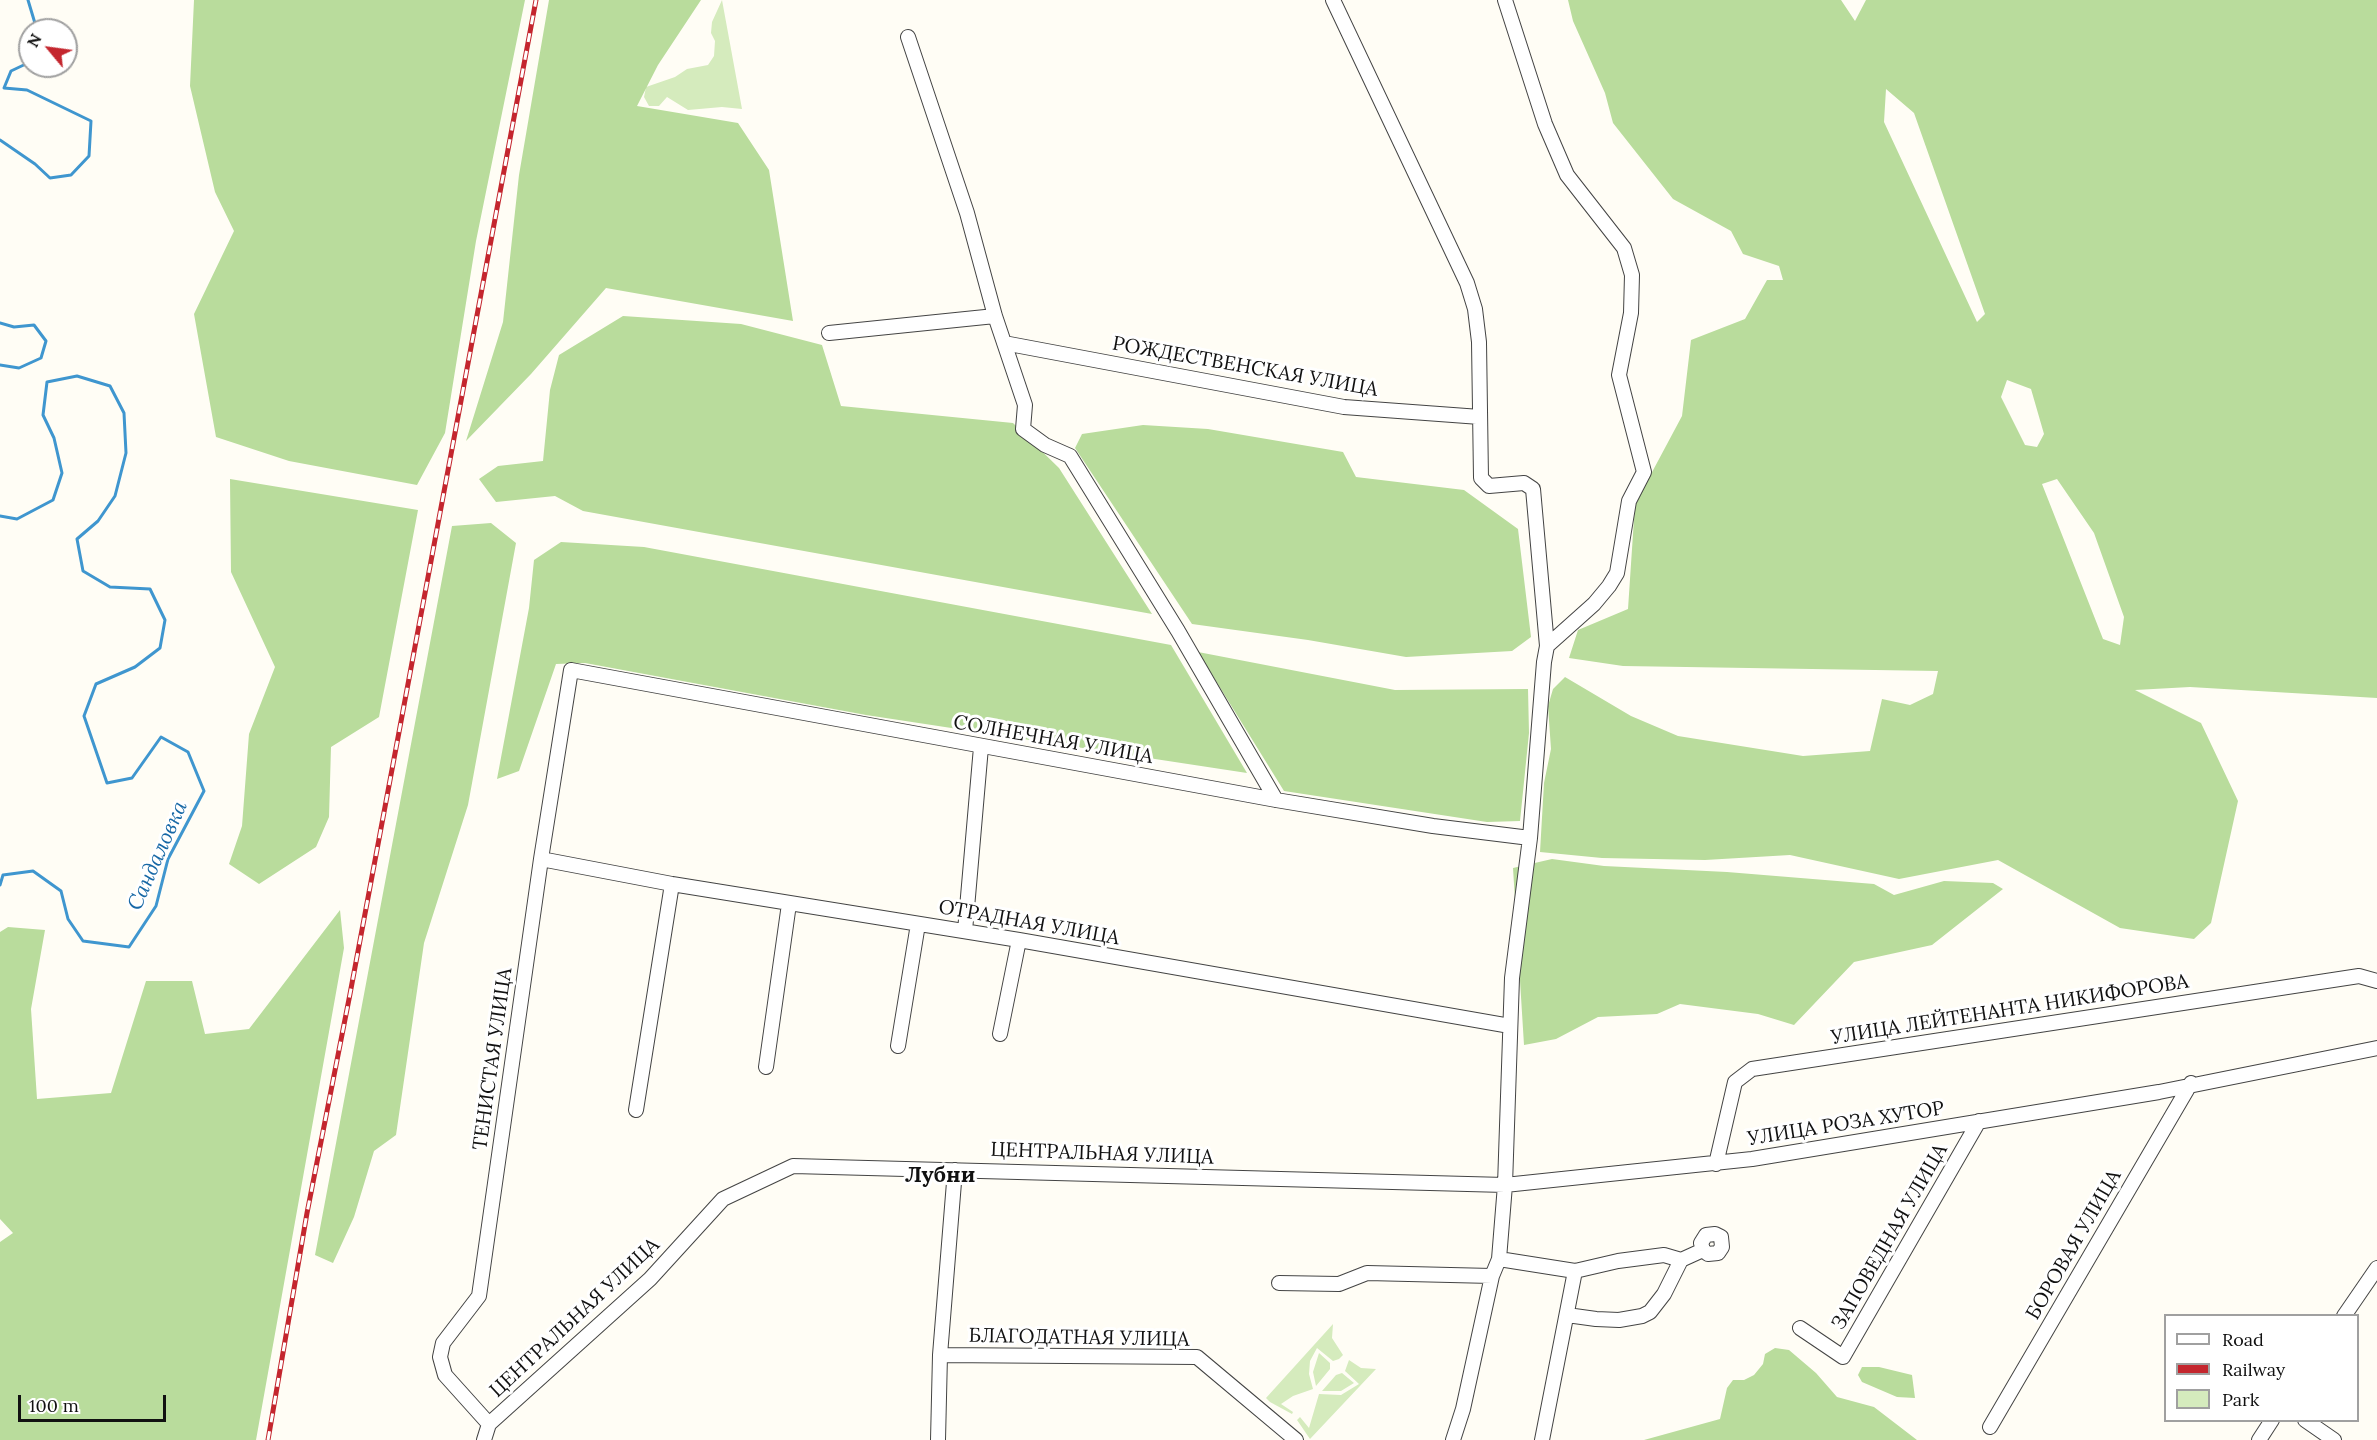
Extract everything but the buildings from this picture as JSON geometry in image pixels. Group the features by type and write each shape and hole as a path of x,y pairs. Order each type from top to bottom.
{"street":[{"path":"1333,0 1467,283 1475,309 1479,342 1480,478 1489,486 1524,483 1533,489 1547,646 1530,838 1512,978 1505,1185 1499,1259 1492,1276 1463,1409 1453,1440"},
{"path":"1505,0 1545,124 1567,175 1624,248 1632,276 1631,313 1619,375 1644,472 1629,501 1617,573 1594,604 1547,646"},
{"path":"908,37 968,213 995,316 1025,405 1023,429 1045,445 1070,456 1178,631 1276,800"},
{"path":"829,333 995,316"},
{"name":"РОЖДЕСТВЕНСКАЯ УЛИЦА","path":"1004,344 1344,407 1480,417"},
{"name":"СОЛНЕЧНАЯ УЛИЦА","path":"571,670 1276,800 1432,826 1530,838"},
{"name":"ТЕНИСТАЯ УЛИЦА","path":"489,1424 445,1375 441,1357 443,1343 479,1296 541,859 571,670"},
{"path":"965,932 981,747"},
{"name":"ОТРАДНАЯ УЛИЦА","path":"541,859 672,884 1018,940 1510,1026"},
{"path":"636,1110 672,884"},
{"path":"766,1067 789,904"},
{"path":"898,1046 918,924"},
{"path":"1000,1034 1018,940"},
{"name":"УЛИЦА ЛЕЙТЕНАНТА НИКИФОРОВА","path":"1716,1164 1735,1082 1752,1069 2359,976 2377,981"},
{"name":"УЛИЦА РОЗА ХУТОР","path":"1505,1185 1716,1164 2159,1092 2191,1083 2377,1048"},
{"name":"БОРОВАЯ УЛИЦА","path":"1990,1427 2191,1083"},
{"name":"ЗАПОВЕДНАЯ УЛИЦА","path":"1800,1328 1843,1357 1979,1121"},
{"name":"ЦЕНТРАЛЬНАЯ УЛИЦА","path":"484,1440 489,1424 650,1279 723,1198 793,1166 1505,1185"},
{"path":"938,1440 940,1355 955,1170"},
{"path":"1567,1315 1619,1320 1642,1316 1650,1312 1664,1294 1681,1260 1703,1250"},
{"path":"1499,1259 1575,1270 1664,1255 1681,1260"},
{"path":"2345,1314 2377,1268"},
{"path":"1542,1440 1575,1270"},
{"path":"1279,1283 1339,1284 1367,1273 1492,1276"},
{"name":"БЛАГОДАТНАЯ УЛИЦА","path":"940,1355 1197,1357 1296,1440"},
{"path":"2259,1440 2271,1422"},
{"path":"2308,1422 2334,1440"}],"green space":[{"path":"194,0 525,0 476,241 445,433 417,485 289,461 216,437 194,314 234,231 215,192 190,86"},
{"path":"549,0 701,0 658,65 637,106 738,123 769,170 793,321 606,288 531,374 466,441 503,322 519,175"},
{"path":"722,0 742,109 722,107 688,110 667,97 659,106 649,106 644,97 646,87 675,77 687,69 708,65 714,56 715,41 711,33 712,22"},
{"path":"1568,0 1841,0 1855,21 1866,0 2377,0 2377,698 2190,687 2135,690 2201,723 2238,801 2211,923 2194,939 2120,928 1998,860 1899,879 1790,855 1705,860 1602,858 1540,852 1544,783 1551,749 1548,706 1553,689 1565,677 1631,716 1678,736 1803,756 1870,751 1882,699 1910,705 1933,694 1938,671 1623,666 1569,658 1578,630 1628,609 1635,504 1682,416 1691,340 1745,319 1767,280 1783,280 1779,266 1743,254 1731,231 1673,199 1613,123 1605,93 1573,21","holes":["1886,89 1914,113 1985,314 1977,322 1884,122","2007,380 2031,389 2044,434 2037,447 2025,445 2001,397","2057,479 2094,533 2124,617 2120,645 2103,639 2042,484"]},
{"path":"623,316 741,324 822,345 841,406 1013,423 1059,468 1152,614 583,511 555,496 496,502 479,479 498,466 543,461 550,390 559,355"},
{"path":"1143,425 1208,429 1343,452 1356,477 1464,490 1518,529 1531,637 1512,651 1406,657 1308,640 1192,624 1075,448 1082,434"},
{"path":"230,479 418,510 379,717 331,747 329,817 316,847 259,884 229,864 242,826 249,734 275,667 231,572"},
{"path":"491,523 516,543 468,805 424,943 396,1135 374,1151 354,1217 333,1263 315,1255 452,526"},
{"path":"561,542 644,547 1171,645 1247,773 866,715 585,663 556,664 519,771 497,779 529,608 534,560"},
{"path":"1198,652 1395,690 1528,689 1529,733 1520,821 1487,822 1284,791"},
{"path":"1552,859 1604,866 1727,872 1874,884 1894,895 1944,881 1993,883 2003,889 1932,945 1854,962 1794,1025 1758,1014 1680,1004 1657,1014 1598,1017 1556,1039 1524,1045 1513,868"},
{"path":"340,910 344,948 256,1440 0,1440 0,1242 13,1233 0,1219 0,932 8,927 45,930 31,1009 37,1099 111,1093 146,981 192,981 205,1034 249,1029"},
{"path":"1333,1324 1332,1338 1343,1355 1333,1361 1317,1348 1310,1361 1309,1374 1313,1389 1293,1396 1281,1404 1293,1412 1292,1414 1270,1402 1266,1398"},
{"path":"1775,1348 1789,1350 1816,1373 1837,1397 1874,1407 1917,1440 1644,1440 1720,1419 1727,1388 1733,1380 1744,1380 1754,1375 1763,1364 1765,1354"},
{"path":"1319,1353 1330,1363 1330,1369 1316,1386 1313,1372"},
{"path":"1349,1360 1361,1368 1376,1369 1310,1439 1297,1420 1300,1417 1309,1428 1319,1394 1341,1395 1359,1384 1345,1371"},
{"path":"1862,1367 1879,1367 1912,1375 1915,1398 1897,1397 1862,1382 1858,1375"},
{"path":"1342,1373 1354,1383 1341,1391 1322,1391 1336,1375"}],"waterway":[{"name":"Сандаловка","path":"28,0 33,18"},
{"name":"Сандаловка","path":"0,140 35,164 50,178 71,175 89,156 91,121 27,90 4,88 11,71 18,68"},
{"name":"Сандаловка","path":"0,323 14,327 34,325 46,341 41,358 19,368 0,365"},
{"name":"Сандаловка","path":"0,516 17,519 53,500 62,473 54,438 43,415 47,382 77,376 110,386 124,413 126,453 115,496 98,521 77,539 83,571 110,587 150,589 165,620 160,648 135,667 96,684 84,716 107,783 132,778 161,737 188,752 204,791 168,859 156,906 129,947 83,941 68,919 61,891 33,871 3,875 0,885"}],"railway":[{"path":"268,1440 307,1213 536,0"}],"district":[{"name":"Лубни","path":"940,1176"}]}
